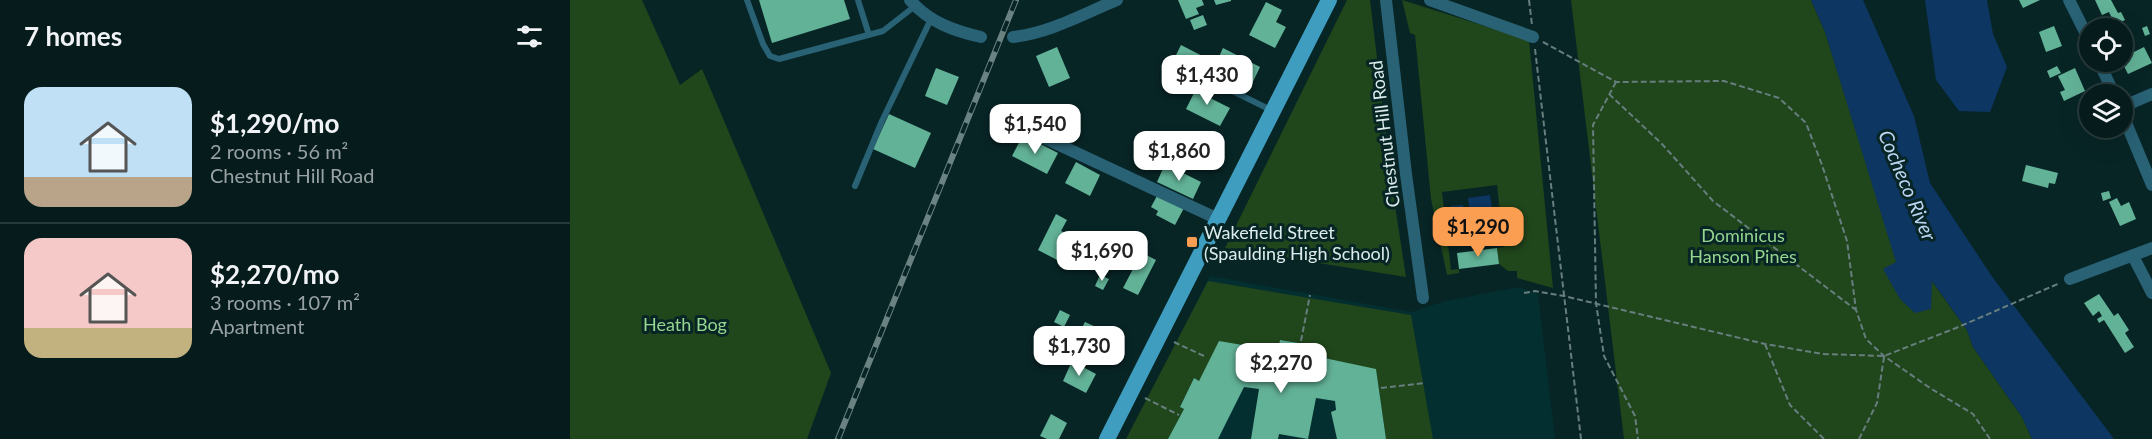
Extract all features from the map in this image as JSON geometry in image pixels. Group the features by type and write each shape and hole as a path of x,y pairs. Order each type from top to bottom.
{"main road":[{"path":"1107,439 1329,0"}],"street":[{"path":"1013,37 1031,35 1117,0"},
{"name":"Chestnut Hill Road","path":"1386,0 1423,298"},
{"path":"1430,0 1533,37"},
{"path":"2069,0 2079,20"},
{"path":"912,3 931,19 960,32 981,37"},
{"path":"2133,102 2152,94"},
{"path":"1023,128 1218,219"},
{"path":"2133,138 2152,184"},
{"path":"2070,279 2152,248"},
{"path":"2133,256 2152,292"}],"lane":[{"path":"747,0 763,44 770,56 779,59 882,31 912,3"},
{"path":"858,0 869,35"},
{"path":"855,186 882,121 931,19"},
{"path":"1178,64 1273,111"}],"path":[{"path":"1529,0 1581,439"},
{"path":"1533,37 1616,82 1724,81 1779,98 1806,123 1822,165 1847,241 1856,310 1866,339 1884,356 1973,414 1990,439"},
{"path":"1616,82 1593,125 1596,303 1604,356 1635,416 1638,439"},
{"path":"1609,94 1662,144 1713,201 1856,310"},
{"path":"1316,263 1320,244"},
{"path":"1524,293 1535,291 1564,296 1765,344 1823,354 1884,356 2070,279"},
{"path":"1301,341 1310,295"},
{"path":"1174,342 1206,357"},
{"path":"1765,344 1790,405 1824,439"},
{"path":"1859,439 1877,403 1884,356"},
{"path":"1381,388 1425,383"},
{"path":"1145,398 1179,415"}],"shaded area":[{"path":"1210,276 1411,312 1446,301 1519,287 1538,294 1555,439 1127,439"}],"green space":[{"name":"Heath Bog","path":"570,0 642,0 680,85 702,69 831,373 807,439 570,439"},
{"path":"1347,0 1370,0 1394,199 1406,277 1225,248"},
{"path":"1402,0 1529,40 1553,288 1517,278 1517,271 1508,271 1499,264 1497,248 1504,247 1497,185 1442,192 1451,270 1459,269 1459,273 1447,275 1431,199 1415,35 1410,33"},
{"name":"Dominicus Hanson Pines","path":"1571,0 1811,0 1825,32 1897,262 1884,269 1931,280 1967,330 1973,347 2022,417 2032,439 1624,439"},
{"path":"1208,281 1411,315 1433,439 1386,439 1376,370 1315,356 1317,346 1281,340 1278,351 1199,381 1194,378 1180,406 1184,409 1168,439 1126,439"}],"water":[{"name":"Cocheco River","path":"1811,0 1863,0 1914,116 1930,183 1993,278 2114,439 2032,439 2022,417 1973,347 1967,330 1932,281 1931,309 1915,313 1900,299 1883,269 1896,262 1825,32"},
{"path":"1925,0 1987,0 1993,34 2007,67 1990,112 1959,111 1936,80"},
{"path":"1490,195 1496,237 1474,240 1468,198"},
{"path":"1463,205 1467,235 1454,237 1450,206"}],"building":[{"path":"759,0 844,0 850,19 772,43"},
{"path":"1178,0 1202,0 1204,5 1196,8 1199,14 1186,19"},
{"path":"1214,0 1231,0 1231,1 1216,5"},
{"path":"2019,0 2040,0 2023,8"},
{"path":"2095,0 2111,0 2118,13 2121,12 2124,18 2112,18 2109,12 2102,15"},
{"path":"1266,2 1282,10 1276,22 1286,27 1275,48 1249,35"},
{"path":"1203,15 1207,25 1194,30 1190,20"},
{"path":"2054,26 2062,46 2046,52 2039,32"},
{"path":"2147,26 2150,34 2145,36 2142,28"},
{"path":"1181,45 1212,61 1207,71 1176,55"},
{"path":"1057,47 1070,78 1049,87 1036,56"},
{"path":"2144,47 2152,63 2133,72 2133,50 2134,52"},
{"path":"1223,48 1260,67 1249,90 1216,73 1221,63 1217,61"},
{"path":"2057,66 2061,73 2050,78 2047,71"},
{"path":"936,68 959,77 947,105 925,96"},
{"path":"2075,68 2082,84 2079,84 2079,94 2064,101 2060,92 2065,90 2058,76"},
{"path":"1199,83 1210,89 1206,96 1230,108 1220,126 1186,109"},
{"path":"889,114 931,133 915,168 873,149"},
{"path":"1183,133 1215,149 1207,166 1184,155 1186,151 1176,146"},
{"path":"1023,135 1058,153 1047,174 1012,156"},
{"path":"1076,162 1100,175 1090,196 1065,183"},
{"path":"1165,164 1201,182 1193,199 1157,182"},
{"path":"2026,165 2058,173 2055,184 2049,183 2048,188 2022,181"},
{"path":"2109,191 2111,198 2103,201 2101,193"},
{"path":"1158,194 1184,208 1175,225 1156,215 1158,211 1151,207"},
{"path":"2117,198 2121,206 2129,202 2136,219 2120,226 2109,202"},
{"path":"1056,214 1067,220 1061,231 1072,236 1059,261 1038,250"},
{"path":"1117,240 1156,260 1138,295 1123,288 1134,267 1109,254"},
{"path":"1497,248 1499,264 1459,269 1457,253"},
{"path":"1100,275 1109,279 1103,290 1095,286"},
{"path":"2099,294 2114,316 2118,313 2129,330 2125,333 2134,347 2125,353 2104,320 2099,323 2097,319 2102,316 2099,311 2093,316 2084,303"},
{"path":"1060,310 1070,315 1064,327 1054,322"},
{"path":"1085,322 1120,338 1111,353 1078,335"},
{"path":"1280,340 1317,346 1315,356 1376,369 1386,439 1337,439 1331,412 1336,410 1335,401 1316,398 1308,439 1279,434 1278,439 1251,439 1259,389 1244,387 1218,439 1168,439 1184,409 1180,407 1194,378 1199,381 1219,341 1278,351"},
{"path":"1072,361 1096,374 1086,393 1063,381"},
{"path":"1051,414 1067,423 1059,439 1047,439 1040,436"}],"railway":[{"path":"838,439 1016,0"}],"place":[{"name":"Wakefield Street (Spaulding High School)","path":"1192,242"}]}
